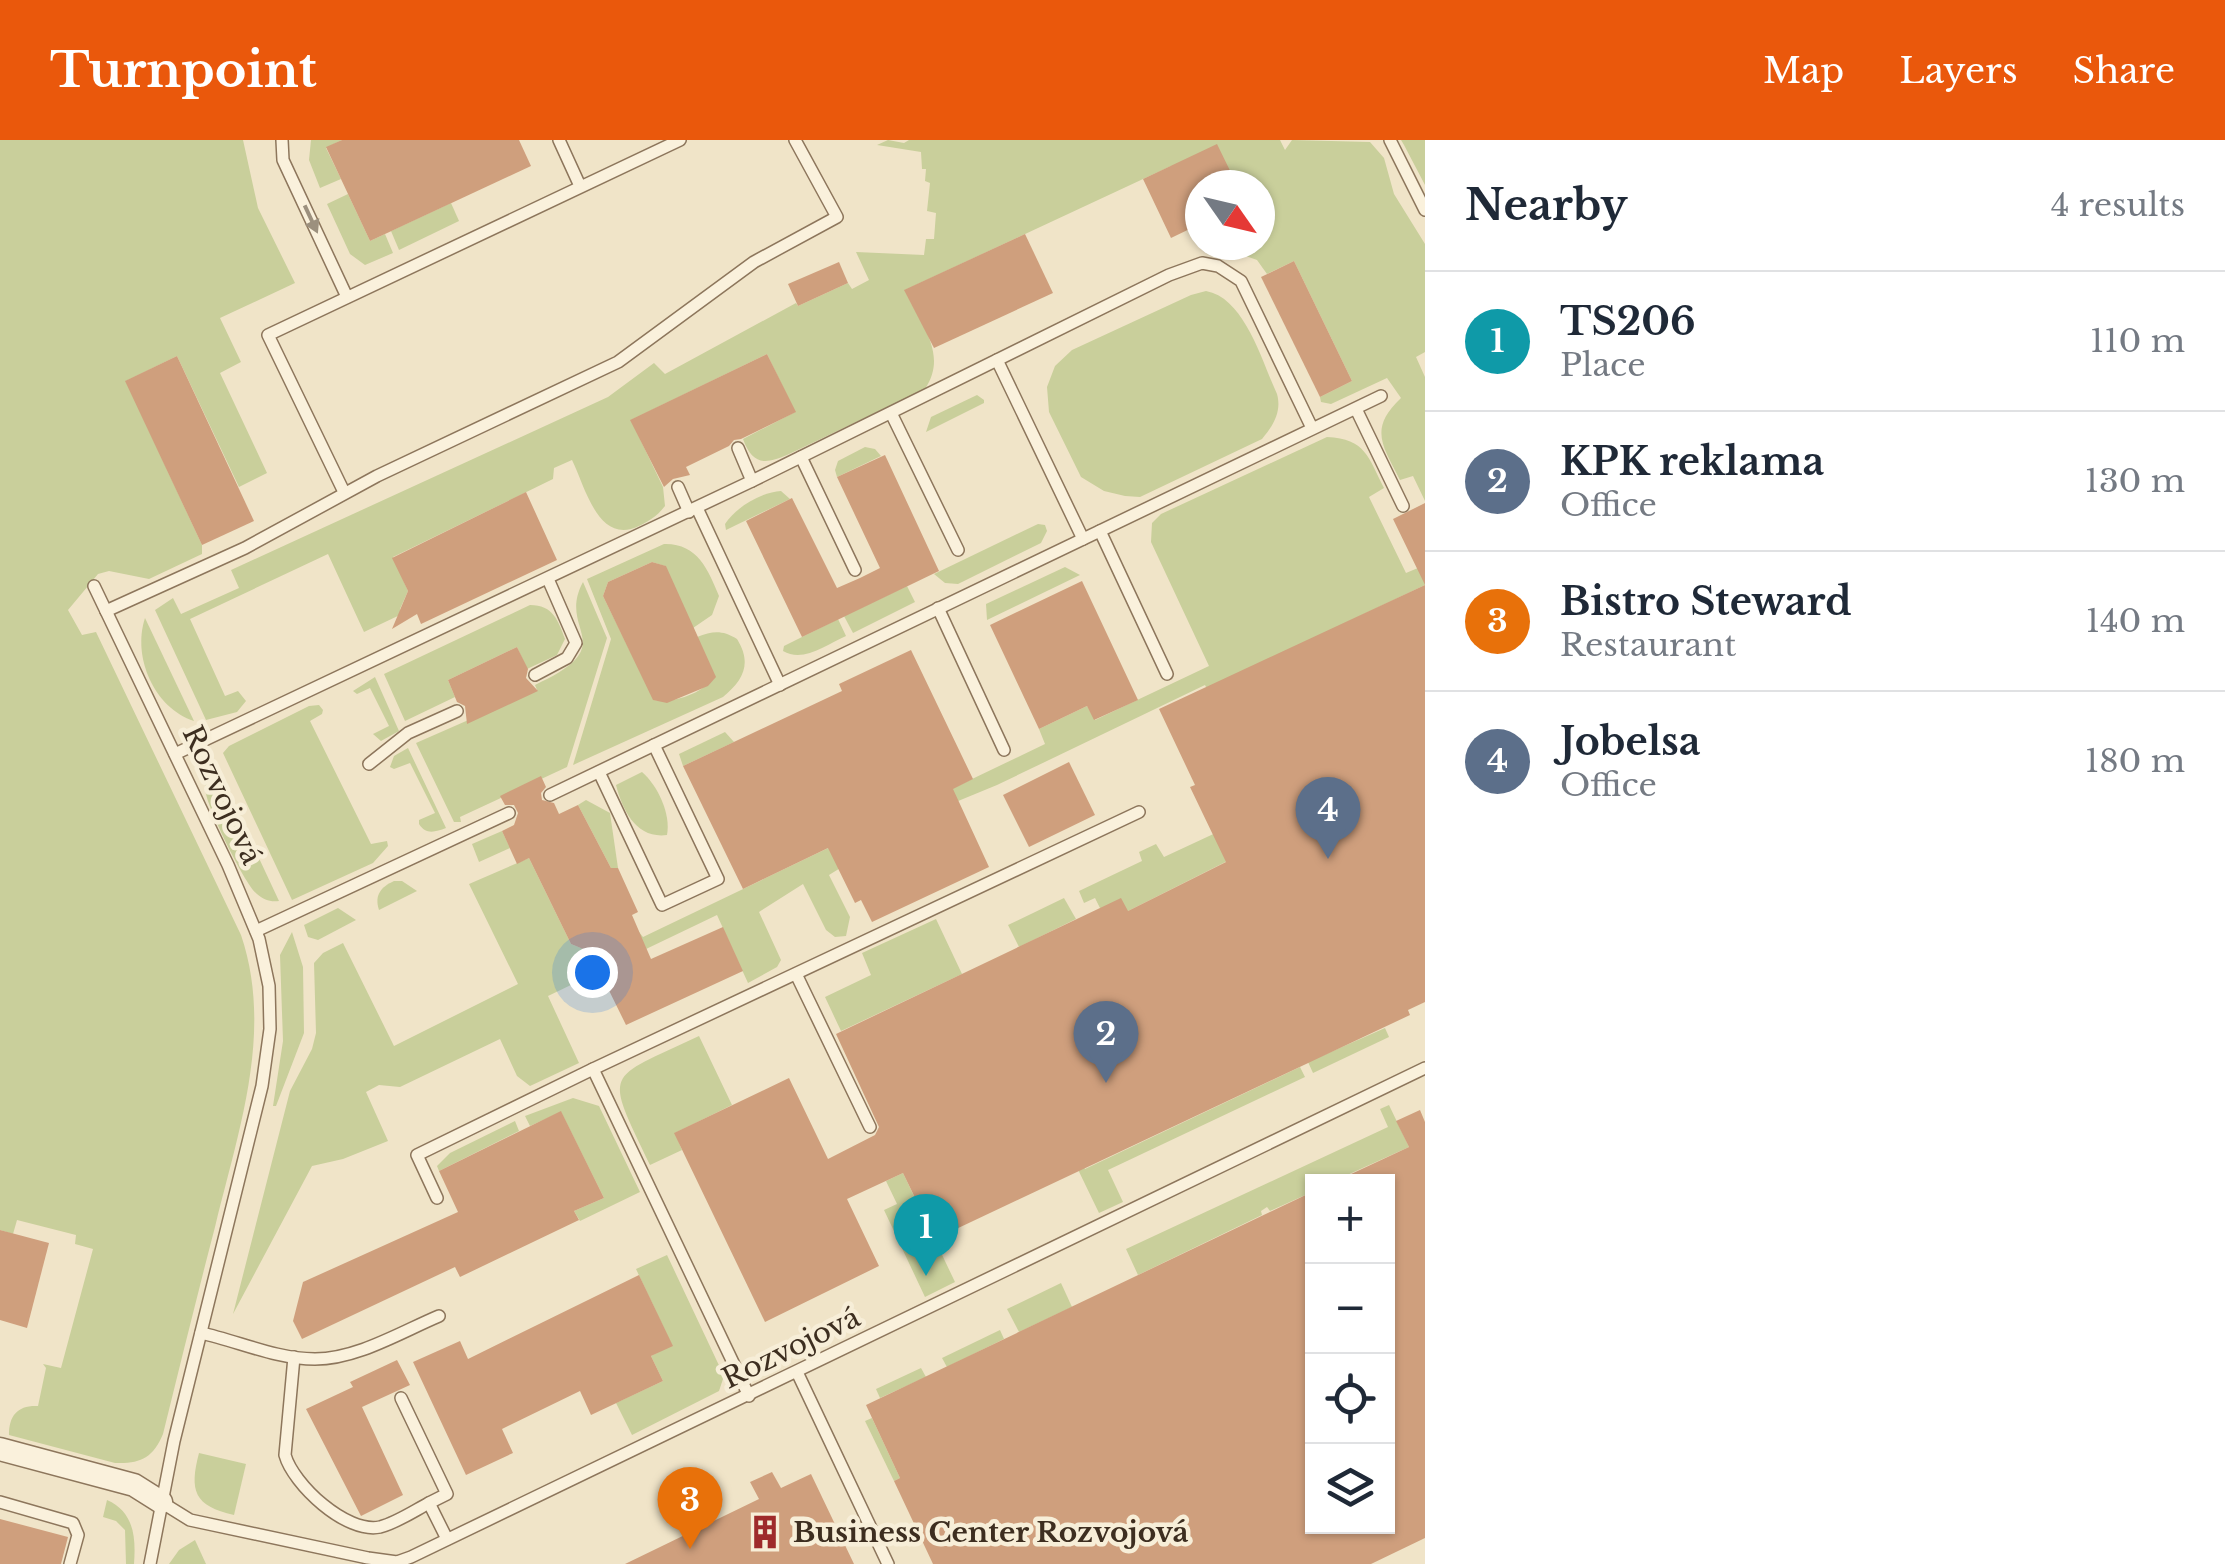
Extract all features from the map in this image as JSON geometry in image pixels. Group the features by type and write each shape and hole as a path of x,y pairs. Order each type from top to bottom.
{"street":[{"path":"0,1449 134,1485 162,1502"}],"lane":[{"path":"282,140 283,160 347,297"},
{"path":"559,140 580,186"},
{"path":"344,492 268,335 680,140"},
{"path":"106,611 244,548 344,492 618,362 754,262 836,217 795,140"},
{"path":"1390,140 1425,210"},
{"path":"175,754 693,510 1169,275 1202,264 1218,266 1241,281 1312,428"},
{"path":"998,360 1082,539"},
{"path":"550,795 1382,396"},
{"path":"1356,409 1403,506"},
{"path":"891,412 958,550"},
{"path":"738,448 752,481"},
{"path":"801,457 855,570"},
{"path":"678,487 780,685"},
{"path":"1100,531 1167,674"},
{"path":"535,675 559,664 573,652 576,643 548,579"},
{"name":"Rozvojová","path":"94,586 256,931 268,986 270,1028 262,1086 150,1564"},
{"path":"938,608 1004,750"},
{"path":"368,764 408,734 457,711"},
{"path":"598,772 662,905 718,879 654,746"},
{"path":"438,1198 418,1155 1140,812"},
{"path":"256,931 508,813"},
{"path":"796,974 870,1127"},
{"name":"Rozvojová","path":"162,1502 190,1520 384,1560 396,1562 411,1557 1425,1068"},
{"path":"593,1069 750,1396"},
{"path":"201,1334 315,1359 339,1356 439,1316"},
{"path":"294,1356 285,1455 289,1470 333,1514 364,1527 378,1528 447,1494 401,1398"},
{"path":"797,1372 888,1564"},
{"path":"0,1502 73,1522 78,1534 70,1564"},
{"path":"430,1503 447,1539"}],"green space":[{"path":"0,140 243,140 258,208 295,283 220,318 241,362 220,373 267,473 239,487 177,356 126,381 202,545 202,554 149,579 109,571 98,574 68,610 82,635 96,632 241,935 254,1008 249,1082 242,1118 163,1434 150,1454 139,1461 124,1463 9,1435 16,1413 38,1406 46,1368 43,1364 61,1368 93,1249 75,1244 76,1235 17,1220 13,1234 0,1230"},
{"path":"311,140 342,140 326,148 341,179 320,188 309,160"},
{"path":"888,140 1280,140 1285,150 1292,140 1370,142 1384,158 1394,194 1425,244 1425,352 1416,357 1425,377 1425,501 1413,476 1400,480 1384,447 1385,419 1401,398 1387,378 1331,404 1321,402 1320,397 1352,381 1294,261 1267,274 1257,260 1275,260 1275,170 1185,170 1171,166 905,290 933,351 932,376 925,389 787,455 760,460 750,453 743,439 795,412 767,354 631,420 663,487 665,506 639,526 625,530 603,521 572,460 554,468 553,479 393,557 408,591 400,609 402,614 364,632 328,554 190,619 225,696 238,691 246,701 237,712 206,720 155,610 173,598 181,614 239,588 231,570 608,397 654,363 665,374 796,303 798,306 848,283 852,289 869,280 856,252 924,255 926,239 934,239 936,213 927,211 930,183 925,181 921,152 877,145"},
{"path":"1401,140 1425,140 1425,185 1404,145"},
{"path":"348,194 370,241 385,234 393,253 365,265 350,254 327,204"},
{"path":"451,203 459,221 399,250 391,231"},
{"path":"1206,291 1231,306 1250,333 1277,394 1273,424 1262,439 1140,497 1104,491 1081,477 1049,412 1047,387 1055,366 1072,350"},
{"path":"977,395 984,403 926,432 931,417"},
{"path":"1327,437 1350,441 1369,459 1384,488 1369,497 1406,573 1425,565 1425,585 1215,685 1285,832 1128,911 1100,908 1095,898 1084,903 1079,891 1142,861 1139,852 1156,844 1164,857 1265,810 1205,685 997,785 929,813 829,875 850,917 846,936 835,937 826,930 803,884 759,912 781,960 777,967 748,983 717,915 548,996 579,1063 530,1086 517,1076 500,1039 400,1087 379,1085 366,1092 388,1141 343,1159 312,1166 233,1314 290,1091 316,1033 314,963 323,953 343,943 394,1046 518,984 469,884 529,858 571,944 581,948 590,945 585,958 639,932 643,937 1045,744 1039,729 1087,706 1095,720 1209,666 1151,542 1152,523 1161,514"},
{"path":"865,447 875,449 881,456 837,477 838,461"},
{"path":"781,491 790,499 726,530 725,524 743,506"},
{"path":"1038,524 1045,525 1047,531 1041,543 958,584 945,583 934,574"},
{"path":"664,544 693,553 705,567 719,596 712,615 693,628 665,566 652,562 608,582 603,596 654,700 687,696 715,677 697,637 703,635 722,633 737,639 744,656 744,671 723,697 573,765 611,639 587,579"},
{"path":"1065,567 1080,575 987,620 986,604"},
{"path":"583,582 607,638 567,767 460,817 461,822 454,822 416,743 537,690 535,685 576,659 582,648 577,599"},
{"path":"907,586 915,602 853,633 844,616"},
{"path":"530,605 544,608 557,620 565,639 557,655 527,669 517,647 448,680 455,697 405,721 384,674"},
{"path":"145,618 194,721 168,705 150,679 142,649"},
{"path":"838,619 846,636 806,654 783,651 784,646"},
{"path":"375,677 399,731 381,741 373,734 389,726 370,688 357,694 353,691"},
{"path":"319,705 322,714 310,721 371,844 387,841 388,846 373,863 292,900 223,753 229,746 309,706"},
{"path":"725,732 734,742 683,766 679,754"},
{"path":"408,748 446,828 431,832 419,824 419,820 435,813 410,763 390,767 394,756"},
{"path":"215,764 279,901 265,899 251,888 220,830 205,790"},
{"path":"642,772 662,801 667,835 647,833 633,822 623,805 616,785"},
{"path":"586,800 610,813 618,868 611,868 578,805"},
{"path":"502,831 510,848 479,862 472,844"},
{"path":"394,881 402,881 417,891 379,910 380,892"},
{"path":"1064,898 1076,919 1019,947 1008,925"},
{"path":"338,908 356,920 318,940 308,937 304,925"},
{"path":"936,919 962,974 841,1031 825,997 871,975 862,953"},
{"path":"292,932 303,967 304,1033 273,1106 283,1041 280,955"},
{"path":"1002,997 1085,1169 1300,1067 1305,1077 1108,1170 1123,1202 1099,1213 996,1000"},
{"path":"1385,1028 1389,1037 1313,1073 1308,1062"},
{"path":"699,1036 732,1105 675,1133 682,1150 650,1165 625,1110 620,1093 622,1081 645,1061"},
{"path":"573,1098 599,1106 640,1192 580,1221 574,1211 604,1198 561,1112 530,1126 525,1116"},
{"path":"1389,1105 1409,1147 1349,1174 1305,1174 1305,1195 1270,1211 1267,1207 1262,1215 1138,1275 1126,1249 1388,1127 1380,1109"},
{"path":"515,1121 519,1131 439,1171 437,1166 450,1153"},
{"path":"903,1173 955,1282 925,1297 884,1210 897,1204 886,1181"},
{"path":"667,1255 724,1376 719,1391 632,1435 616,1403 663,1381 651,1356 672,1345 636,1269"},
{"path":"1061,1283 1072,1307 1019,1332 1007,1309"},
{"path":"1000,1330 1004,1339 947,1367 942,1358"},
{"path":"921,1368 926,1377 880,1398 876,1389"},
{"path":"872,1418 900,1478 894,1481 865,1421"},
{"path":"199,1453 246,1464 234,1515 210,1507 198,1495 195,1477"},
{"path":"107,1500 128,1518 134,1564 126,1564 125,1530 116,1521 103,1517"},
{"path":"195,1540 206,1564 169,1564 179,1550"}],"building":[{"path":"342,140 519,140 531,166 370,241 326,147"},
{"path":"1217,144 1230,170 1185,170 1185,231 1171,238 1143,179"},
{"path":"1025,234 1053,293 934,348 904,290"},
{"path":"1294,261 1352,381 1320,397 1261,277"},
{"path":"839,262 848,283 798,306 788,284"},
{"path":"767,354 796,412 686,467 690,475 673,479 664,487 630,420"},
{"path":"177,356 254,521 202,545 125,381"},
{"path":"885,455 939,571 802,637 746,521 792,498 837,588 860,578 880,568 837,477"},
{"path":"526,492 557,560 421,624 417,614 392,629 408,591 392,558"},
{"path":"1425,503 1425,585 1393,519"},
{"path":"652,562 666,566 716,677 708,686 667,703 653,700 603,596 608,582"},
{"path":"1082,581 1138,700 1094,720 1087,706 1039,729 990,625"},
{"path":"1425,585 1425,1002 1408,1010 1410,1015 935,1239 903,1173 847,1199 879,1266 765,1322 674,1133 789,1078 828,1159 875,1135 879,1127 836,1034 1121,898 1128,911 1226,862 1159,709"},
{"path":"517,647 528,669 526,678 538,691 467,724 465,706 457,702 448,680"},
{"path":"911,650 973,779 953,789 989,867 872,922 861,900 855,903 828,848 743,889 683,766 842,691 839,684"},
{"path":"1069,762 1095,815 1029,847 1003,795"},
{"path":"541,776 546,787 541,793 542,800 554,803 559,814 578,805 611,868 618,868 638,912 632,915 651,959 723,927 743,971 626,1025 595,962 585,958 588,951 571,944 529,858 517,864 502,831 514,825 518,813 514,805 505,805 500,796"},
{"path":"1420,1110 1425,1122 1425,1538 1371,1564 933,1564 894,1481 900,1478 866,1405 1305,1195 1305,1534 1395,1534 1395,1174 1351,1174 1409,1147 1396,1121"},
{"path":"561,1111 604,1198 574,1211 579,1220 460,1277 455,1267 302,1339 293,1321 303,1282 458,1212 439,1171"},
{"path":"0,1230 49,1243 27,1328 0,1320"},
{"path":"639,1275 673,1346 651,1356 663,1381 591,1415 580,1391 502,1429 513,1453 466,1475 413,1362 460,1341 468,1359"},
{"path":"397,1360 410,1385 362,1407 403,1495 361,1516 306,1409"},
{"name":"Business Center Rozvojová","path":"772,1472 781,1488 811,1474 854,1564 625,1564 759,1499 750,1482"},
{"path":"0,1519 68,1537 61,1564 0,1564"}],"place":[{"name":"Jobelsa","path":"1328,859"},
{"name":"KPK reklama","path":"1106,1083"},
{"name":"TS206","path":"926,1276"},
{"name":"Business Center Rozvojová","path":"765,1532"},
{"name":"Bistro Steward","path":"690,1549"}]}
